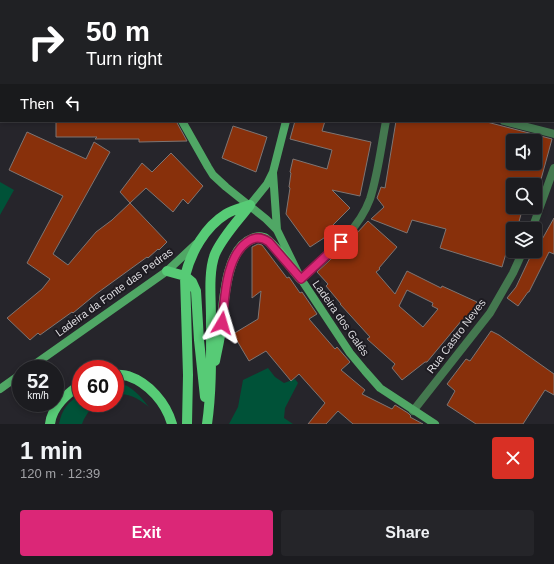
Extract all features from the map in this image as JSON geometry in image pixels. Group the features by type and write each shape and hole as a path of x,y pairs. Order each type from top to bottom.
{"main road":[{"name":"Ladeira dos Galés","path":"183,122 214,175 277,230 301,279 350,353 364,371 380,388 435,424"},
{"path":"208,421 211,382 210,291 214,256 228,232 267,184 273,172 286,122"},
{"path":"273,172 277,230"},
{"name":"Ladeira da Fonte das Pedras","path":"41,360 167,271 184,257 220,218 232,211 250,205"},
{"path":"211,382 220,337 229,273 237,252 243,244 256,237 263,238 269,242 301,279"},
{"path":"187,424 188,375 185,276 192,254 200,239"},
{"path":"167,271 185,276 192,282 196,291 198,340 208,421"},
{"path":"124,375 143,384 152,392 166,408 172,424"},
{"path":"0,389 12,380"},
{"path":"50,424 50,420 57,405 72,390"}],"street":[{"path":"301,279 341,242 366,208 375,180 386,122"},
{"path":"508,122 554,134"},
{"path":"535,222 554,168"},
{"name":"Rua Castro Neves","path":"413,410 490,312 513,273 520,258"}],"green space":[{"path":"0,182 14,190 0,215"},
{"path":"268,368 275,377 284,383 295,379 298,383 285,408 284,418 293,424 229,424 238,407 243,380"},
{"path":"124,385 138,395 149,407 141,401 124,394"},
{"path":"72,400 72,412 88,412 82,424 59,424 66,406"}],"building":[{"path":"56,122 177,122 187,141 139,142 139,139 56,137"},
{"path":"295,122 325,122 322,131 371,142 360,196 332,190 350,208 325,233 327,236 310,247 286,214 290,188 290,172 293,159 327,169 332,150 290,139"},
{"path":"396,122 487,122 533,134 506,134 506,170 542,170 542,136 552,139 541,178 506,178 506,214 521,214 519,222 506,222 506,253 502,267 440,248 446,229 412,220 407,233 371,219 384,207 377,198 381,187 385,188"},
{"path":"233,126 267,137 256,172 222,158"},
{"path":"27,132 86,159 94,142 110,152 53,254 68,265 96,232 112,220 130,203 167,242 159,250 158,249 148,258 147,257 96,294 73,313 72,312 40,335 38,333 30,340 7,318 42,289 50,279 27,263 63,196 9,170"},
{"path":"171,153 203,186 188,204 183,199 173,212 146,188 130,203 120,192 142,163 152,172"},
{"path":"554,218 554,254 549,252 529,292 518,306 507,298 516,287 530,258 542,258 542,239"},
{"path":"368,221 397,247 376,272 395,294 407,271 441,288 442,286 477,302 468,322 462,320 427,362 402,380 392,368 395,364 367,339 370,337 340,304 326,286 328,284 317,272 344,247","holes":["407,290 433,303 432,306 438,309 423,327 399,306"]},
{"path":"258,244 262,245 287,278 289,277 300,293 302,292 317,314 309,319 335,349 337,347 350,362 341,370 365,390 362,394 392,409 395,405 408,413 411,416 410,417 423,424 353,424 338,411 326,424 308,424 325,403 299,374 291,381 266,351 249,361 233,334 258,319 261,291 252,298 252,247"},
{"path":"491,331 499,335 554,374 554,395 545,390 523,424 476,424 447,405 455,391 447,384 466,359 470,361"}],"route":[{"path":"222,323 229,273 237,252 243,244 256,237 263,238 269,242 301,279 341,242"}]}
